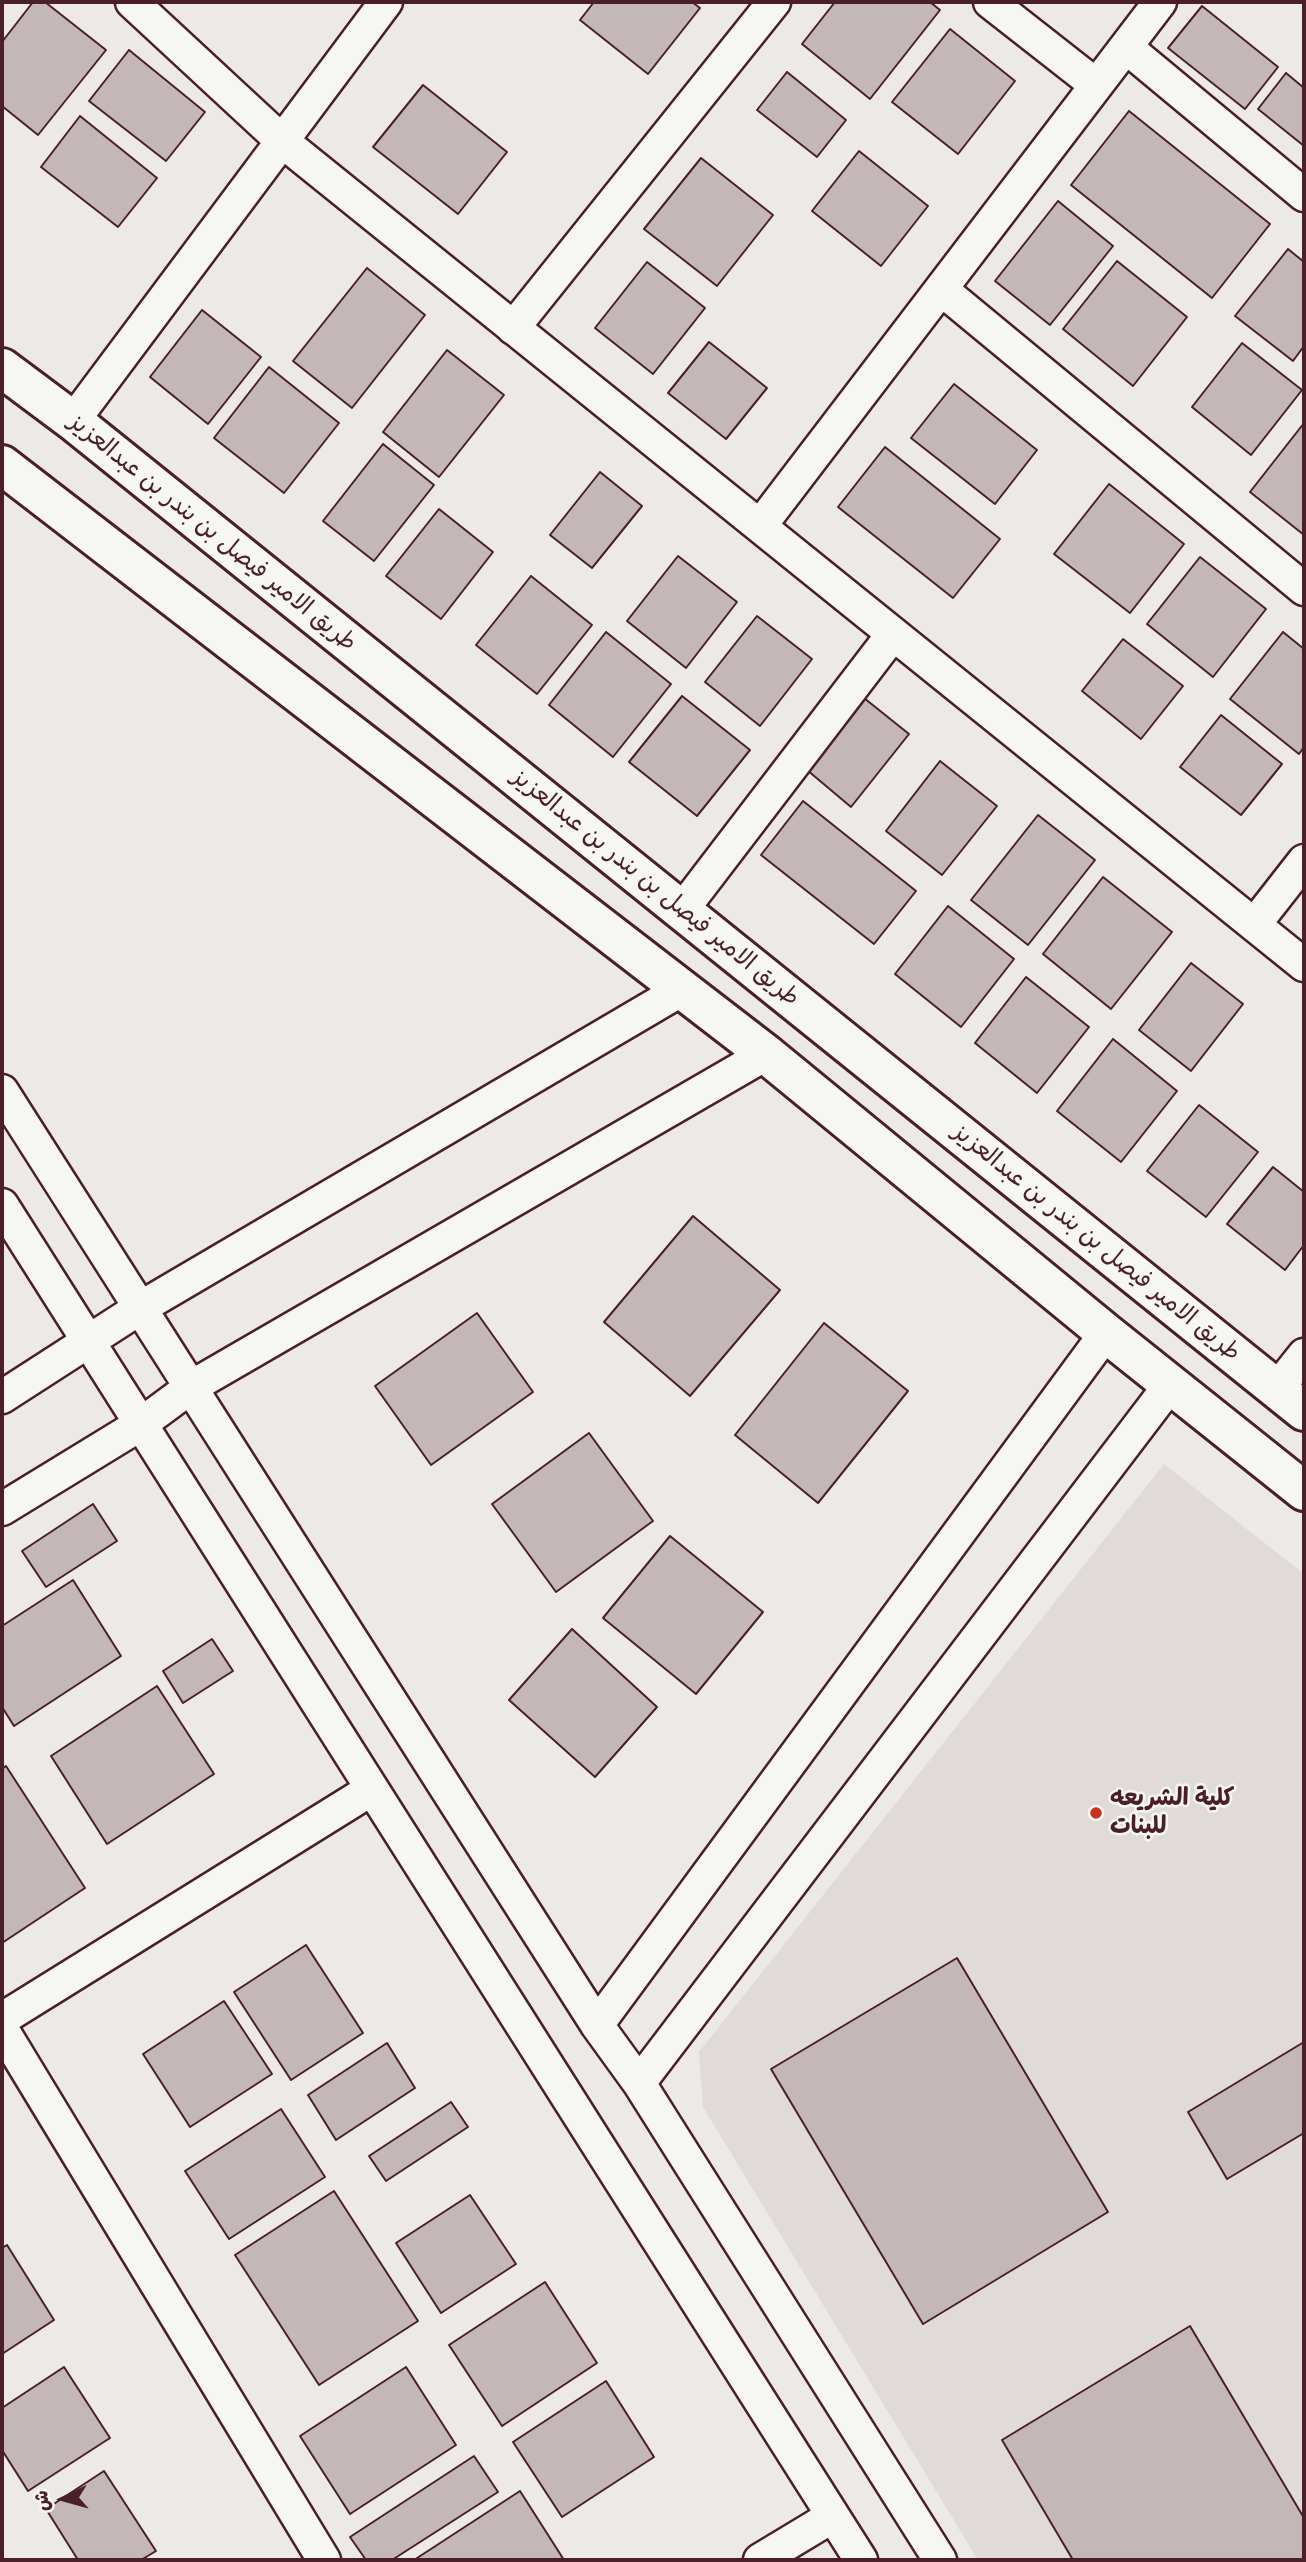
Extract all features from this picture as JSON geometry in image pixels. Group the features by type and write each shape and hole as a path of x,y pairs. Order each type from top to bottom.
{"street":[{"path":"132,2 282,141 1304,965"},
{"path":"73,421 386,2"},
{"path":"513,328 774,2"},
{"path":"989,2 1096,85"},
{"path":"760,526 1160,2"},
{"path":"1126,47 1304,195"},
{"path":"941,289 1304,589"},
{"name":"طريق الامير فيصل بن بندر بن عبدالعزيز","path":"2,368 73,421 1291,1400"},
{"path":"2,465 766,1055 1106,1334 1304,1491"},
{"path":"682,909 893,634"},
{"path":"1254,925 1304,861"},
{"path":"2,1397 140,1308 681,990"},
{"path":"2,1509 141,1424 191,1387 766,1055"},
{"path":"2,1091 597,2025 639,2083 940,2560"},
{"path":"2,1205 861,2560"},
{"path":"597,2025 1106,1334"},
{"path":"1291,1400 1304,1355"},
{"path":"639,2083 1170,1385"},
{"path":"2,2019 372,1789"},
{"path":"2,2029 324,2560"},
{"path":"760,2560 833,2516"}],"shaded area":[{"name":"كلية الشريعه للبنات","path":"1164,1464 1304,1574 1304,2560 978,2560 703,2107 699,2052"}],"building":[{"path":"33,2 45,2 106,50 38,135 2,106 2,42"},
{"path":"594,2 692,2 700,8 648,74 580,20"},
{"path":"835,2 930,2 940,10 870,99 802,44"},
{"path":"1202,6 1278,67 1245,109 1168,48"},
{"path":"950,29 1015,81 958,154 892,102"},
{"path":"129,50 205,112 166,161 89,101"},
{"path":"787,72 846,120 817,157 757,110"},
{"path":"1286,73 1304,88 1304,146 1258,109"},
{"path":"423,85 507,152 458,214 373,147"},
{"path":"1129,111 1270,224 1212,298 1071,185"},
{"path":"80,116 157,178 118,227 41,167"},
{"path":"859,151 928,206 881,266 812,211"},
{"path":"701,158 773,215 717,286 644,229"},
{"path":"1058,201 1113,246 1050,325 995,281"},
{"path":"1288,249 1304,262 1304,346 1293,361 1235,316"},
{"path":"1117,261 1187,317 1133,386 1063,329"},
{"path":"647,262 705,308 653,374 595,328"},
{"path":"367,268 425,315 352,408 293,361"},
{"path":"202,310 261,357 208,424 150,377"},
{"path":"709,342 767,388 726,439 668,393"},
{"path":"1242,343 1302,390 1251,455 1192,407"},
{"path":"447,350 504,395 439,477 383,432"},
{"path":"269,367 339,423 284,493 214,438"},
{"path":"954,384 1037,450 995,504 911,438"},
{"path":"1304,423 1304,535 1250,492"},
{"path":"383,444 434,485 374,561 323,521"},
{"path":"885,447 1000,539 953,598 838,507"},
{"path":"600,472 642,506 592,568 550,535"},
{"path":"1109,484 1184,544 1130,613 1054,554"},
{"path":"439,509 493,552 441,619 386,576"},
{"path":"678,556 737,602 686,668 627,621"},
{"path":"1200,557 1266,609 1213,677 1147,624"},
{"path":"531,576 592,625 537,694 476,645"},
{"path":"757,616 812,659 760,726 705,682"},
{"path":"606,632 671,684 613,757 549,705"},
{"path":"1283,632 1304,649 1304,747 1299,754 1230,699"},
{"path":"1123,639 1183,686 1141,739 1082,691"},
{"path":"682,696 750,750 697,816 629,762"},
{"path":"864,698 909,734 851,807 807,770"},
{"path":"1221,715 1282,764 1241,815 1180,767"},
{"path":"940,761 997,806 942,875 886,831"},
{"path":"803,801 916,891 874,944 761,855"},
{"path":"1038,815 1095,860 1028,945 971,900"},
{"path":"1103,877 1172,932 1111,1009 1043,954"},
{"path":"948,906 1014,959 961,1027 895,974"},
{"path":"1191,963 1243,1004 1191,1071 1139,1030"},
{"path":"1026,977 1089,1027 1037,1093 975,1043"},
{"path":"1113,1039 1177,1091 1121,1162 1057,1111"},
{"path":"1199,1105 1258,1152 1206,1217 1147,1171"},
{"path":"1273,1167 1304,1192 1304,1245 1285,1270 1227,1224"},
{"path":"693,1216 780,1290 690,1396 604,1322"},
{"path":"477,1313 533,1392 431,1465 375,1386"},
{"path":"824,1323 908,1391 818,1503 735,1435"},
{"path":"589,1433 653,1521 556,1592 492,1504"},
{"path":"93,1504 117,1541 46,1587 22,1551"},
{"path":"670,1536 763,1612 696,1694 603,1618"},
{"path":"73,1580 121,1656 14,1726 2,1707 2,1626"},
{"path":"572,1629 657,1707 595,1777 509,1700"},
{"path":"212,1639 233,1671 183,1703 163,1671"},
{"path":"157,1686 214,1774 107,1844 51,1756"},
{"path":"6,1766 85,1888 2,1943 2,1769"},
{"path":"306,1945 363,2033 291,2080 234,1992"},
{"path":"957,1958 1108,2212 923,2324 771,2069"},
{"path":"224,2001 272,2074 190,2127 143,2054"},
{"path":"1304,2042 1304,2133 1227,2179 1188,2112"},
{"path":"387,2043 415,2088 336,2140 308,2095"},
{"path":"451,2102 468,2127 386,2181 369,2156"},
{"path":"281,2109 325,2177 229,2239 185,2171"},
{"path":"334,2191 418,2321 319,2385 235,2255"},
{"path":"470,2195 516,2264 441,2313 396,2243"},
{"path":"7,2245 54,2320 2,2354 2,2248"},
{"path":"545,2282 597,2363 502,2426 449,2345"},
{"path":"1190,2326 1304,2518 1304,2560 1073,2560 1002,2440"},
{"path":"64,2367 110,2438 28,2491 2,2450 2,2408"},
{"path":"406,2367 456,2445 350,2514 300,2436"},
{"path":"606,2381 654,2457 562,2517 513,2442"},
{"path":"474,2456 498,2492 392,2560 366,2560 350,2537"},
{"path":"104,2471 156,2551 141,2560 78,2560 46,2509"},
{"path":"520,2491 564,2560 414,2560"}],"place":[{"name":"كلية الشريعه للبنات","path":"1096,1813"}]}
